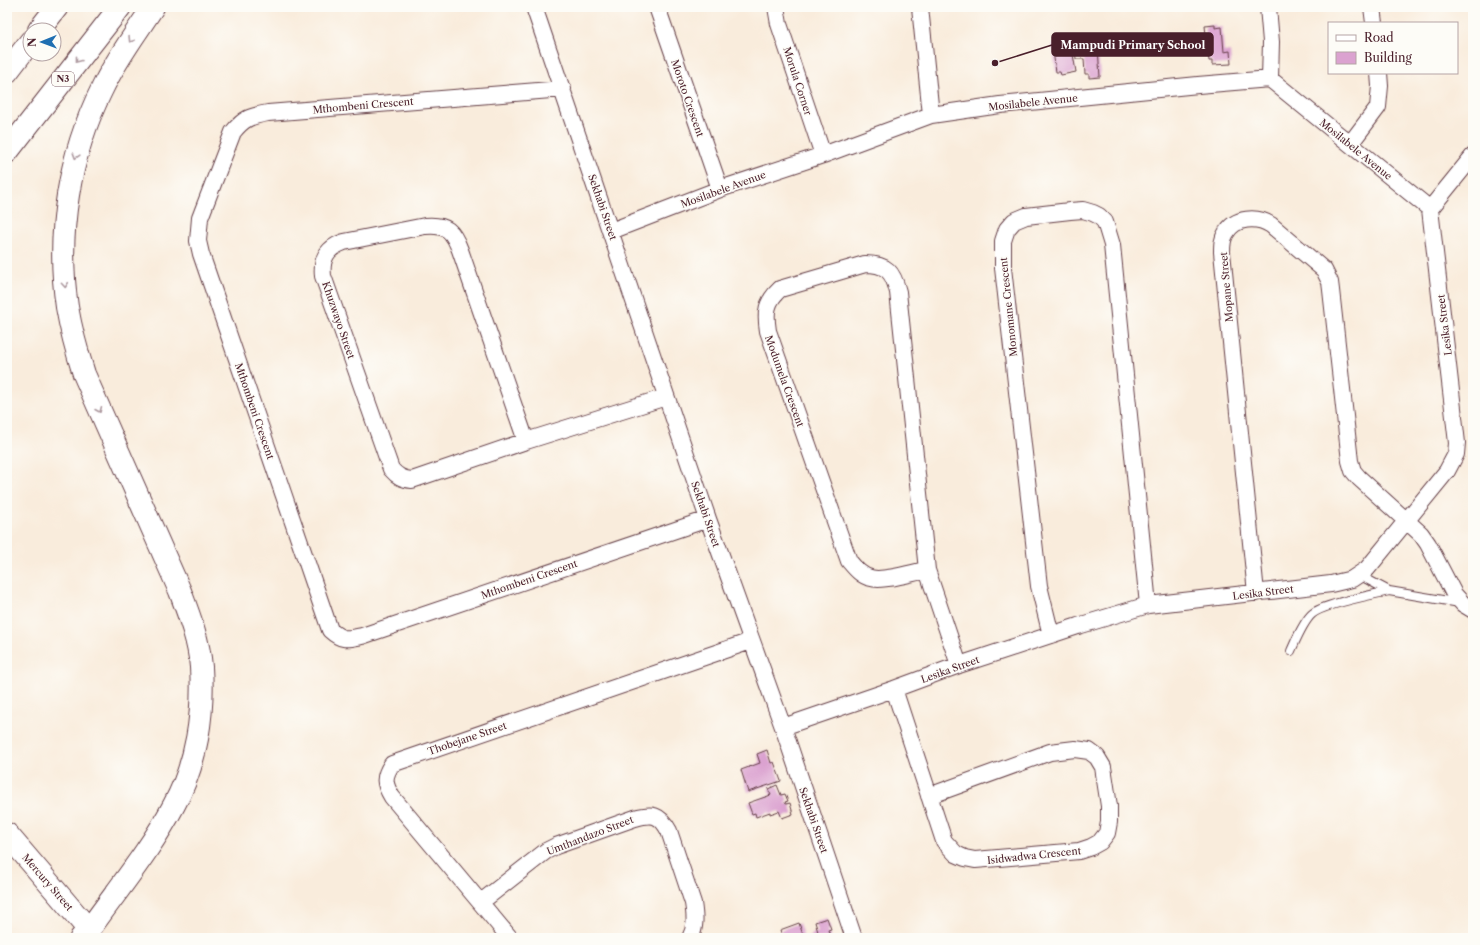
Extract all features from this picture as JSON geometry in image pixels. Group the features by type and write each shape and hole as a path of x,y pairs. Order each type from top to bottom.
{"main road":[{"path":"45,22 57,7"},
{"name":"N3","path":"7,152 120,7"},
{"path":"85,934 161,829 175,804 193,755 201,711 201,666 191,619 84,374 74,344 68,314 64,275 64,242 67,203 73,166 87,122 102,88 153,7"},
{"path":"7,72 22,52"},
{"name":"Mercury Street","path":"7,834 85,934"}],"street":[{"name":"Sekhabi Street","path":"534,7 666,397 751,641 783,727 854,938"},
{"name":"Moroto Crescent","path":"657,7 720,189"},
{"name":"Morula Corner","path":"776,7 779,24 823,155"},
{"path":"920,7 931,115"},
{"path":"1268,7 1271,42 1270,80"},
{"path":"1372,7 1374,22"},
{"path":"1350,144 1378,107 1380,86 1379,74"},
{"name":"Mosilabele Avenue","path":"611,231 720,189 823,155 931,115 1000,105 1190,86 1270,80 1430,209"},
{"name":"Mthombeni Crescent","path":"563,89 268,113 247,118 233,132 200,218 197,232 201,254 330,630 336,636 344,639 362,636 708,519"},
{"path":"1430,209 1473,156"},
{"name":"Lesika Street","path":"783,727 894,690 959,665 1148,605 1331,584 1352,579 1367,569 1447,471 1456,454 1457,443 1430,209"},
{"name":"Monomane Crescent","path":"1051,635 1039,586 1003,268 1003,241 1007,229 1014,221 1026,216 1083,210 1099,216 1105,222 1108,230 1112,246 1148,605"},
{"name":"Mopane Street","path":"1256,593 1222,252 1225,234 1229,228 1236,223 1250,219 1265,221 1324,270 1327,275 1331,290 1350,461 1353,471 1421,534 1428,544 1454,594 1468,607"},
{"name":"Khuzwayo Street","path":"526,441 463,258 452,233 445,227 435,225 425,226 334,245 323,260 323,276 391,469 397,476 412,480 526,441 666,397"},
{"name":"Modumela Crescent","path":"927,570 880,579 871,578 856,569 849,561 768,331 766,316 768,305 772,296 780,289 866,264 876,264 884,267 895,280 898,292 927,570 959,665"},
{"name":"Thobejane Street","path":"510,938 392,797 385,780 387,771 392,764 751,641"},
{"name":"Isidwadwa Crescent","path":"894,690 929,796 944,841 956,854 964,858 976,860 1079,851 1092,847 1100,842 1107,833 1110,822 1103,767 1097,757 1089,751 1075,749 1050,752 929,796"},
{"name":"Umthandazo Street","path":"481,902 546,851 556,846 635,818 644,815 653,815 665,822 693,903 695,915 690,938"}],"lane":[{"path":"1359,575 1389,591 1468,607"},
{"path":"1291,651 1302,628 1312,614 1324,607 1389,591"}],"building":[{"path":"1215,25 1215,28 1222,27 1224,52 1230,51 1231,64 1212,65 1212,61 1209,61 1205,26"},
{"path":"1083,39 1083,42 1088,42 1089,48 1098,48 1100,77 1089,78 1089,74 1085,74 1084,59 1076,59 1074,40"},
{"path":"1071,43 1076,72 1061,75 1060,72 1056,72 1052,44"},
{"path":"767,750 771,763 774,762 781,781 748,792 741,770 760,763 757,754"},
{"path":"777,785 781,795 785,794 788,801 785,802 786,804 790,803 793,814 782,818 779,811 770,814 770,812 756,817 755,813 752,814 748,803 771,795 768,789"},
{"path":"827,918 831,929 828,930 831,938 808,938 812,936 811,934 818,932 815,922"},
{"path":"799,923 804,938 783,938 780,930"}],"place":[{"name":"Mampudi Primary School","path":"995,63"}]}
